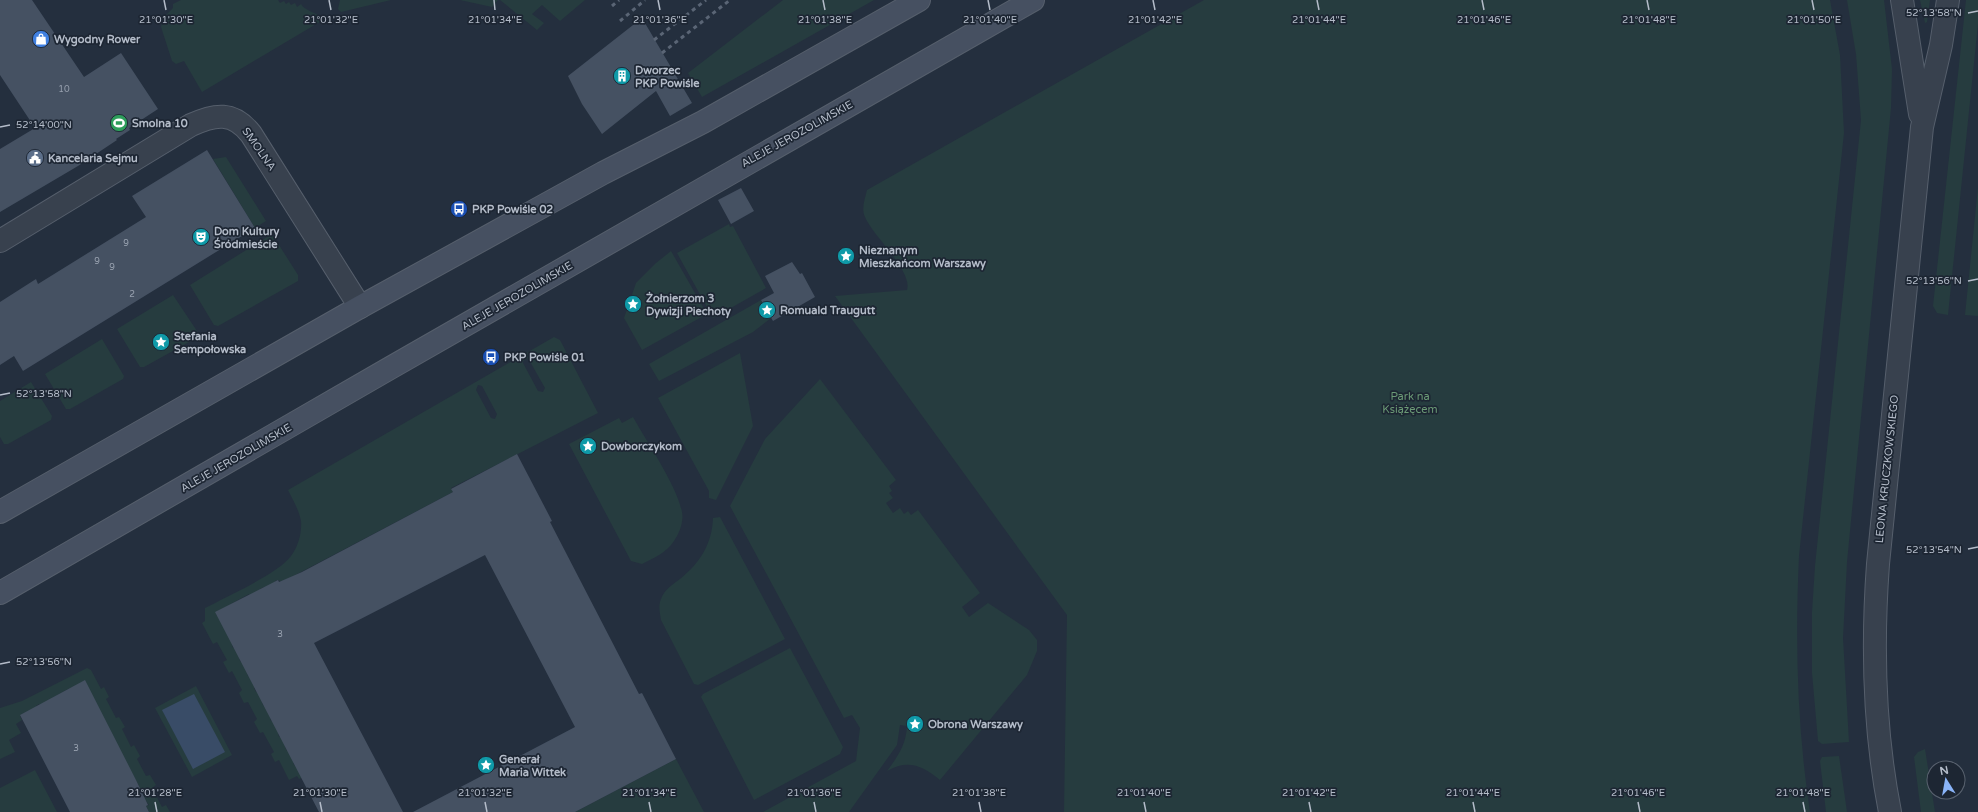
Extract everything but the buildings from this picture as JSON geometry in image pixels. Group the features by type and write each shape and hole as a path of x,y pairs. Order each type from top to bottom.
{"main road":[{"path":"0,512 360,307 596,177 703,122 919,0"},
{"name":"ALEJE JEROZOLIMSKIE","path":"0,593 425,350 730,171 1033,0"}],"street":[{"name":"LEONA KRUCZKOWSKIEGO","path":"1902,0 1922,127"},
{"name":"LEONA KRUCZKOWSKIEGO","path":"1890,812 1884,771 1877,696 1875,611 1922,127 1941,45 1948,0"},
{"name":"SMOLNA","path":"0,242 191,125 216,116 227,117 245,127 360,307"}],"green space":[{"path":"181,0 278,0 280,3 284,1 286,4 289,2 291,5 295,3 297,7 301,4 321,17 323,20 202,92 184,61 176,64 172,61 161,27 163,18 173,8 173,4"},
{"path":"340,0 391,0 341,12 338,9"},
{"path":"460,0 498,0 492,7"},
{"path":"500,0 585,0 560,21 542,5 532,14 544,23 537,30"},
{"path":"783,0 874,0 702,97 688,73"},
{"name":"Park na Książęcem","path":"1204,0 1830,0 1840,55 1844,133 1799,556 1797,620 1798,684 1802,748 1810,812 1064,812 1067,615 835,296 907,290 907,282 904,273 869,225 865,217 863,207 867,190"},
{"path":"1847,0 1884,0 1892,69 1891,108 1847,562 1843,638 1849,742 1822,744 1818,741 1812,673 1812,612 1815,566 1861,120 1856,54"},
{"path":"1920,0 1930,0 1927,22 1925,23"},
{"path":"1966,0 1978,0 1978,24 1948,315 1937,313 1933,306"},
{"path":"226,157 266,221 255,228 213,159"},
{"path":"1978,187 1978,316 1965,315"},
{"path":"729,224 730,227 733,226 766,288 713,318 677,253"},
{"path":"272,234 298,275 298,281 218,326 214,325 190,285"},
{"path":"671,251 707,314 642,350 624,318 636,283 656,263"},
{"path":"173,295 199,334 198,337 144,367 140,367 117,329"},
{"path":"761,300 771,318 753,332 659,381 649,364"},
{"path":"554,337 560,340 598,413 451,488 453,492 282,582 278,580 275,581 276,583 265,589 264,587 260,589 261,591 251,597 249,594 216,614 234,643 232,644 233,648 236,647 241,657 239,659 241,662 243,661 249,672 247,674 256,687 254,688 256,692 258,691 264,702 262,703 264,706 266,705 272,717 270,718 271,721 273,720 280,732 278,733 279,737 282,736 287,746 285,747 287,751 289,750 295,762 293,763 303,777 299,779 297,776 289,780 279,760 275,762 271,754 274,752 263,732 260,733 254,722 257,719 248,702 244,703 239,693 242,690 232,671 229,673 223,662 227,660 217,642 213,644 202,623 205,621 205,608 264,577 285,563 291,556 298,544 301,521 288,490","holes":["528,358 545,388 543,392 538,391 523,363 523,361","478,385 482,386 497,414 495,419 491,418 476,390"]},
{"path":"102,339 124,376 123,379 70,409 66,409 45,374"},
{"path":"740,353 753,426 716,500 709,498 709,491 658,398"},
{"path":"820,379 896,480 889,486 892,491 889,493 893,498 886,503 893,513 900,508 904,514 908,511 911,515 918,510 980,593 962,607 969,617 988,603 1029,630 1037,640 1037,651 1027,675 940,780 928,771 915,766 902,765 887,771 898,755 905,739 907,726 900,725 897,745 849,812 763,812 856,761 860,728 852,715 844,718 730,506 765,439"},
{"path":"31,382 52,416 51,420 8,444 4,444 0,437 0,401"},
{"path":"633,417 668,477 679,501 682,512 682,524 671,545 660,555 642,564 631,561 569,444 619,418 622,423"},
{"path":"720,517 785,639 698,685 694,684 661,620 660,602 666,590 687,573 699,560 704,552 710,536 713,518"},
{"path":"790,648 843,747 840,754 754,800 701,697 703,694"},
{"path":"87,668 91,670 101,689 104,687 109,697 106,699 116,718 119,717 125,727 122,729 131,747 134,745 140,756 137,759 146,776 150,775 156,785 152,788 162,807 166,805 170,812 149,812 146,806 149,805 146,801 144,802 138,790 140,789 139,786 81,682 80,685 68,689 41,705 39,704 36,708 22,714 20,716 22,720 16,724 21,733 9,740 15,752 0,759 0,708 22,701"},
{"path":"196,686 232,755 192,777 155,708"},
{"path":"1925,749 1927,760 1926,800 1933,800 1935,812 1921,812 1914,757 1918,752"},
{"path":"1839,756 1847,812 1826,812 1820,761 1822,757"},
{"path":"676,759 704,812 575,812"},
{"path":"35,770 57,812 0,812 0,788"}],"water":[{"path":"194,694 225,752 193,769 162,710"}],"railway":[{"path":"612,6 619,0"},
{"path":"620,21 645,0"},
{"path":"654,40 706,0"},
{"path":"662,53 730,0"}],"place":[{"name":"Wygodny Rower","path":"41,39"},
{"name":"Dworzec PKP Powiśle","path":"622,76"},
{"name":"Smolna 10","path":"119,123"},
{"name":"Kancelaria Sejmu","path":"35,158"},
{"name":"PKP Powiśle 02","path":"459,209"},
{"name":"Dom Kultury Śródmieście","path":"201,237"},
{"name":"Nieznanym Mieszkańcom Warszawy","path":"846,256"},
{"name":"Żołnierzom 3 Dywizji Piechoty","path":"633,304"},
{"name":"Romuald Traugutt","path":"767,310"},
{"name":"Stefania Sempołowska","path":"161,342"},
{"name":"PKP Powiśle 01","path":"491,357"},
{"name":"Dowborczykom","path":"588,446"},
{"name":"Obrona Warszawy","path":"915,724"},
{"name":"Generał Maria Wittek","path":"486,765"}]}
